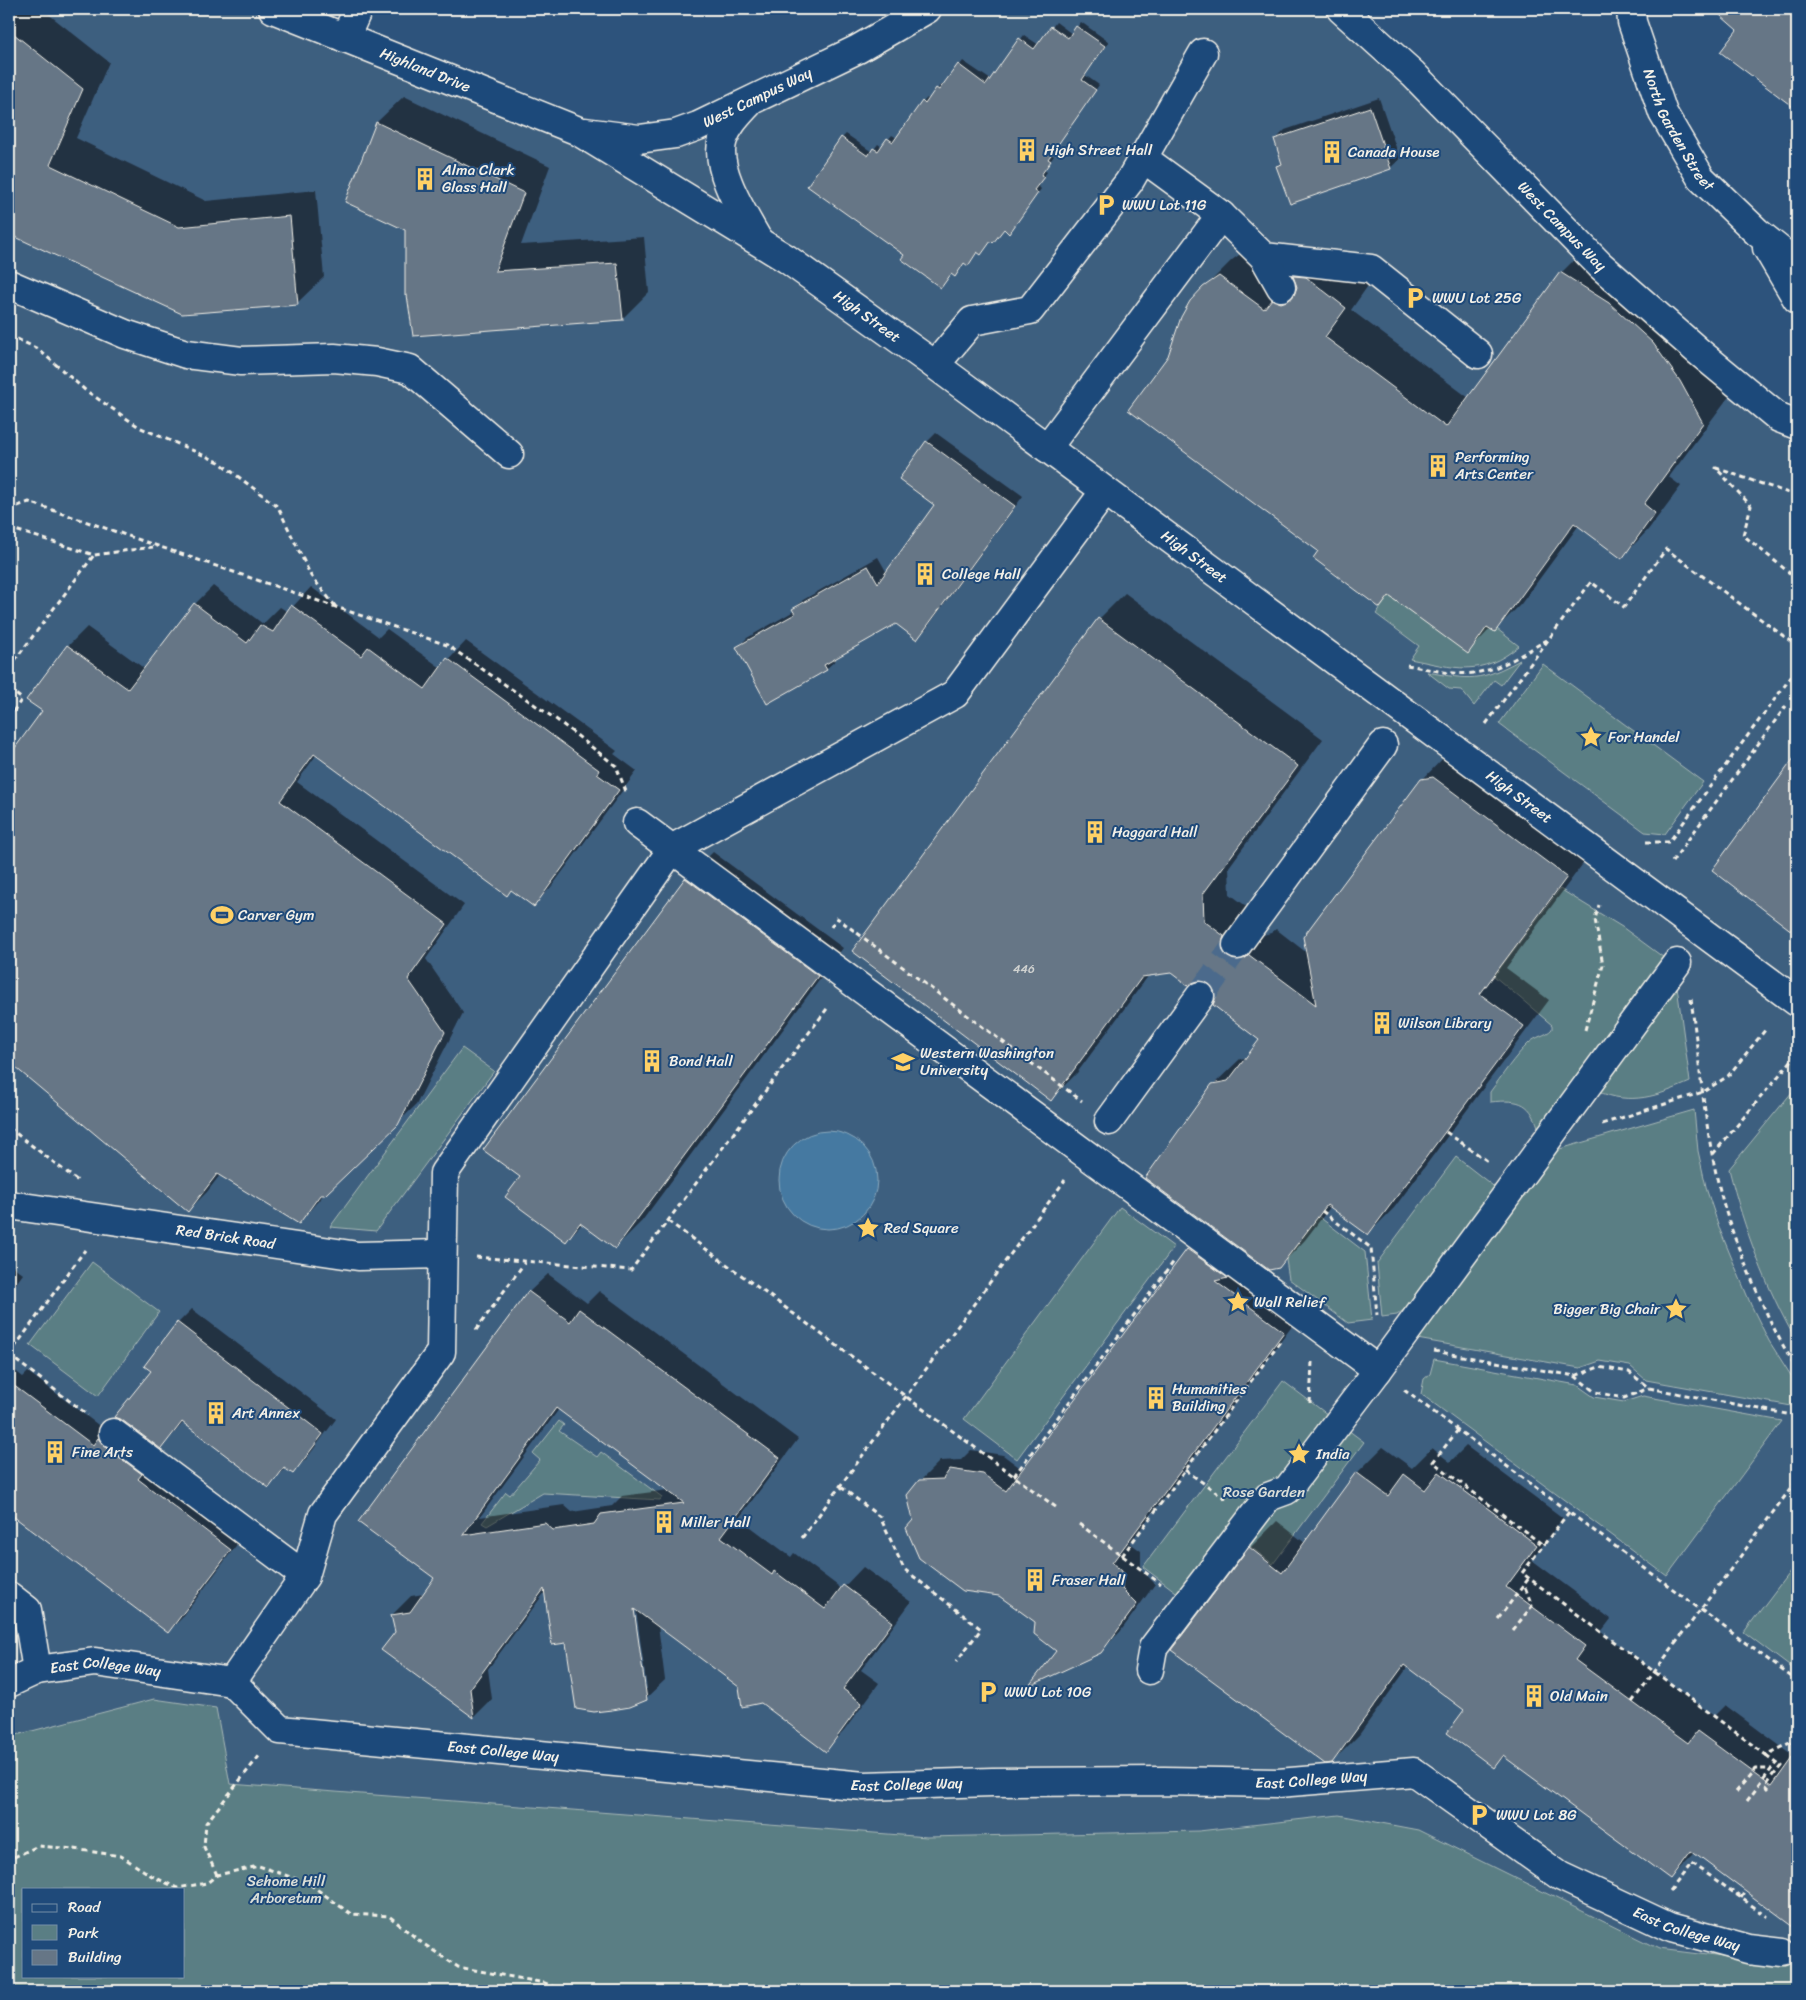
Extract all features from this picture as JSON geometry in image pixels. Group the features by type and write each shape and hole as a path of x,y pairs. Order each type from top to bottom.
{"street":[{"name":"Highland Drive","path":"273,9 576,130"},
{"path":"345,38 358,9"},
{"name":"West Campus Way","path":"576,130 639,139 676,134 750,102 858,49 927,9"},
{"name":"West Campus Way","path":"1341,9 1413,74 1600,265 1699,352 1779,418 1797,425"},
{"name":"North Garden Street","path":"1631,9 1632,22 1664,113 1701,178 1757,232 1797,264"},
{"path":"934,365 972,321 1030,310 1129,182 1203,53"},
{"path":"750,102 733,120 722,140 723,164 733,196 759,241"},
{"name":"High Street","path":"576,130 787,259 1047,448 1797,1002"},
{"path":"1143,158 1221,215 1264,257 1281,287"},
{"path":"1047,448 1221,215"},
{"name":"North Garden Street","path":"1757,232 1797,299"},
{"path":"1264,257 1371,269 1478,354"},
{"path":"9,284 125,334 186,354 241,361 334,358 378,362 410,369 509,454"},
{"path":"280,1730 232,1682 305,1576 323,1514 441,1352 444,1173 673,848 955,694 1105,491"},
{"path":"1237,945 1383,746"},
{"path":"637,823 1313,1322 1385,1359"},
{"path":"1149,1670 1153,1648 1186,1603 1268,1497 1287,1490 1677,963"},
{"path":"1109,1121 1200,996"},
{"name":"Red Brick Road","path":"9,1205 358,1256 442,1254"},
{"path":"113,1432 305,1576"},
{"path":"9,1596 27,1610 37,1670"},
{"name":"East College Way","path":"9,1684 37,1670 94,1662 232,1682"},
{"name":"East College Way","path":"280,1730 864,1786 992,1782 1164,1781 1278,1783 1414,1772 1560,1876 1669,1927 1748,1949 1783,1952"}],"path":[{"path":"9,335 38,349 85,390 140,427 219,462 278,507 311,576 337,608"},
{"path":"1797,496 1716,468 1751,506 1743,535 1797,579"},
{"path":"9,509 29,502 447,645 557,720 616,766"},
{"path":"9,528 94,555 156,546"},
{"path":"1486,724 1591,582 1624,607 1666,549 1797,646"},
{"path":"9,668 94,555"},
{"path":"1407,665 1467,673 1483,672 1500,666 1550,638"},
{"path":"1646,842 1669,842 1797,669"},
{"path":"9,689 22,699 9,718"},
{"path":"1672,862 1786,706"},
{"path":"1592,1078 1584,1044 1585,1030 1603,965 1595,919 1599,905"},
{"path":"812,952 837,918 1109,1121"},
{"path":"483,1258 631,1270 849,979"},
{"path":"1690,990 1703,1092 1723,1202 1741,1254 1767,1315 1797,1368"},
{"path":"1601,1124 1703,1092 1728,1076 1766,1029"},
{"path":"1713,1154 1797,1054"},
{"path":"9,1129 86,1187"},
{"path":"1446,1132 1480,1156"},
{"path":"802,1538 1084,1154"},
{"path":"1322,1211 1371,1248 1385,1359 1458,1430 1797,1681"},
{"path":"668,1221 1057,1508"},
{"path":"1014,1476 1178,1256"},
{"path":"76,1262 9,1355 113,1432"},
{"path":"475,1330 526,1262"},
{"path":"1313,1322 1310,1420 1328,1435"},
{"path":"1122,1556 1285,1336"},
{"path":"1385,1359 1575,1376 1599,1367 1629,1372 1650,1388 1797,1416"},
{"path":"1575,1376 1595,1392 1624,1398 1650,1388"},
{"path":"1458,1430 1433,1462 1543,1545"},
{"path":"1186,1470 1252,1518"},
{"path":"1632,1702 1797,1480"},
{"path":"841,1487 880,1517 904,1569 981,1629 956,1662"},
{"path":"1569,1512 1522,1573 1781,1766 1765,1786 1769,1790"},
{"path":"1079,1524 1186,1603"},
{"path":"1498,1619 1529,1578"},
{"path":"1514,1630 1532,1606 1524,1584"},
{"path":"217,1875 204,1847 206,1823 280,1730"},
{"path":"1766,1755 1797,1740"},
{"path":"1747,1801 1776,1763"},
{"path":"1736,1792 1755,1769 1772,1769"},
{"path":"9,1864 12,1858 38,1846 74,1849 121,1856 152,1876 177,1888 207,1883 217,1875 260,1866 308,1883 351,1914 389,1916 422,1943 458,1967 545,1983 563,1991"},
{"path":"1683,1874 1692,1863 1761,1912"},
{"path":"1741,1898 1745,1891"}],"shaded area":[{"name":"Western Washington University","path":"9,9 274,9 639,139 927,9 1341,9 1600,265 1797,425 1797,1964 1787,1965 1659,1949 1418,1830 1339,1815 1199,1831 927,1837 229,1784 216,1708 154,1699 9,1737"},
{"path":"828,1131 847,1135 862,1146 873,1161 877,1180 873,1199 862,1214 847,1225 828,1229 809,1225 794,1214 783,1199 779,1180 783,1161 794,1146 809,1135"}],"green space":[{"path":"1389,596 1468,653 1487,627 1495,632 1497,629 1519,646 1492,663 1479,667 1454,667 1410,659 1419,646 1376,614"},
{"path":"1520,660 1501,685 1494,680 1474,706 1461,690 1449,689 1427,672 1465,678 1484,676"},
{"path":"1543,664 1703,782 1665,834 1645,832 1499,724"},
{"path":"1560,889 1622,927 1667,960 1540,1133 1533,1115 1528,1109 1517,1102 1490,1102 1490,1092 1524,1048 1550,1031 1552,1025 1494,976"},
{"path":"1676,979 1690,1082 1655,1095 1644,1097 1621,1098 1597,1091"},
{"path":"462,1048 494,1071 376,1231 330,1227"},
{"path":"1797,1086 1797,1342 1775,1301 1757,1258 1729,1169"},
{"path":"1694,1110 1698,1151 1707,1191 1720,1230 1751,1305 1769,1341 1797,1385 1797,1407 1646,1380 1630,1366 1600,1361 1580,1368 1417,1339 1553,1151"},
{"path":"1456,1157 1497,1189 1411,1304 1397,1315 1382,1317 1377,1263"},
{"path":"1120,1207 1174,1247 1017,1459 964,1419"},
{"path":"1318,1216 1365,1252 1372,1320 1348,1323 1289,1279 1286,1260"},
{"path":"92,1262 159,1312 98,1396 30,1345"},
{"path":"1434,1359 1577,1385 1594,1397 1624,1402 1643,1396 1782,1421 1667,1576 1421,1394 1424,1379 1430,1374"},
{"name":"Rose Garden","path":"1283,1381 1364,1442 1273,1564 1243,1541 1196,1607 1143,1567"},
{"path":"559,1421 564,1425 559,1431 597,1457 601,1452 662,1497 660,1500 543,1493 487,1526 482,1523 506,1492 510,1495 540,1460 533,1454"},
{"path":"1797,1562 1797,1672 1744,1632"},
{"name":"Sehome Hill Arboretum","path":"154,1699 216,1708 230,1784 927,1837 1199,1831 1339,1815 1418,1830 1659,1949 1787,1965 1797,1964 1797,1991 9,1991 9,1737"}],"building":[{"path":"1713,9 1797,9 1797,110 1720,52 1737,30"},
{"name":"High Street Hall","path":"1051,26 1068,38 1076,26 1105,46 1082,80 1096,90 1048,159 1051,161 1041,175 1044,177 1034,190 1038,193 1009,234 1004,229 993,243 991,241 981,255 977,252 968,266 964,263 955,277 951,274 941,288 901,259 904,255 807,186 841,137 868,156 873,148 878,151 887,138 893,142 922,101 925,104 936,88 939,90 958,64 986,85 1019,38 1034,49"},
{"path":"9,30 83,89 50,165 179,227 290,216 298,305 182,314 9,234"},
{"name":"Canada House","path":"1370,107 1391,169 1290,204 1276,166 1282,164 1274,139"},
{"path":"376,122 524,193 495,271 617,263 623,320 413,336 407,295 405,296 405,230 345,202"},
{"name":"Performing Arts Center","path":"1560,272 1609,303 1653,343 1680,381 1703,423 1644,504 1655,513 1622,559 1574,523 1495,632 1487,627 1468,654 1389,596 1380,608 1313,558 1318,551 1128,410 1168,356 1181,317 1190,301 1203,287 1219,276 1264,309 1272,299 1281,303 1289,300 1294,295 1297,287 1293,276 1306,277 1346,308 1325,337 1446,427"},
{"name":"College Hall","path":"926,441 1015,506 917,640 896,624 824,665 827,670 767,704 736,647 795,614 792,609 868,566 878,583 934,505 899,479"},
{"name":"Carver Gym","path":"194,603 247,643 260,625 273,632 291,605 361,656 368,647 425,689 447,658 599,770 597,774 619,790 534,907 511,890 507,896 314,754 280,801 447,924 408,979 445,1032 398,1125 325,1195 320,1195 299,1224 217,1174 188,1212 9,1062 9,756 42,711 26,700 67,645 128,689"},
{"path":"1098,618 1298,766 1203,894 1204,921 1224,936 1222,943 1223,951 1228,958 1236,961 1244,959 1249,955 1316,1005 1303,937 1421,779 1433,777 1567,877 1480,994 1524,1026 1368,1235 1327,1205 1279,1268 1269,1270 1145,1178 1212,1084 1228,1081 1259,1040 1213,1005 1216,997 1210,984 1201,980 1188,986 1171,973 1142,977 1051,1101 852,951"},
{"path":"1797,754 1797,935 1712,870"},
{"name":"Bond Hall","path":"685,878 818,976 615,1249 580,1223 566,1242 505,1197 520,1177 483,1150"},
{"path":"1187,1249 1228,1278 1215,1281 1284,1332 1112,1563 1122,1571 1122,1589 1137,1604 1101,1653 1028,1687 1056,1651 1034,1634 1035,1622 999,1596 963,1591 919,1558 906,1528 913,1520 907,1495 919,1480 943,1479 950,1469 983,1474 1006,1491"},
{"name":"Miller Hall","path":"528,1291 570,1322 579,1309 780,1458 721,1537 772,1575 774,1571 825,1609 843,1585 893,1622 843,1689 862,1703 826,1752 761,1703 742,1707 739,1687 634,1609 647,1700 630,1707 612,1710 594,1712 576,1709 566,1643 552,1645 544,1589 470,1689 474,1718 381,1650 395,1632 391,1615 410,1612 434,1578 358,1522","holes":["556,1408 684,1503 601,1514 594,1524 553,1530 545,1523 463,1535"]},
{"name":"Art Annex","path":"177,1322 323,1434 293,1474 284,1468 269,1488 182,1422 161,1449 122,1420 114,1417 151,1371 144,1366"},
{"name":"Fine Arts","path":"9,1382 93,1445 98,1438 104,1446 142,1474 138,1479 231,1550 168,1633 9,1513"},
{"name":"Old Main","path":"1356,1472 1388,1496 1404,1474 1425,1490 1439,1472 1537,1545 1506,1587 1585,1646 1575,1660 1688,1743 1697,1731 1772,1786 1797,1751 1797,1930 1691,1851 1670,1879 1503,1756 1494,1768 1447,1733 1464,1710 1404,1665 1332,1763 1325,1764 1171,1650 1249,1547 1282,1573"}],"tunnel":[{"path":"1200,996 1237,945"}],"place":[{"name":"High Street Hall","path":"1027,150"},
{"name":"Canada House","path":"1332,152"},
{"name":"Alma Clark Glass Hall","path":"425,179"},
{"name":"WWU Lot 11G","path":"1106,205"},
{"name":"WWU Lot 25G","path":"1415,298"},
{"name":"Performing Arts Center","path":"1438,466"},
{"name":"College Hall","path":"925,574"},
{"name":"For Handel","path":"1591,737"},
{"name":"Haggard Hall","path":"1095,832"},
{"name":"Carver Gym","path":"222,915"},
{"name":"Wilson Library","path":"1382,1023"},
{"name":"Bond Hall","path":"652,1061"},
{"name":"Western Washington University","path":"903,1062"},
{"name":"Red Square","path":"868,1228"},
{"name":"Wall Relief","path":"1238,1302"},
{"name":"Bigger Big Chair","path":"1676,1309"},
{"name":"Humanities Building","path":"1156,1398"},
{"name":"Art Annex","path":"216,1413"},
{"name":"Fine Arts","path":"55,1452"},
{"name":"India","path":"1299,1454"},
{"name":"Miller Hall","path":"664,1522"},
{"name":"Fraser Hall","path":"1035,1580"},
{"name":"WWU Lot 10G","path":"988,1692"},
{"name":"Old Main","path":"1534,1696"},
{"name":"WWU Lot 8G","path":"1479,1815"}]}
